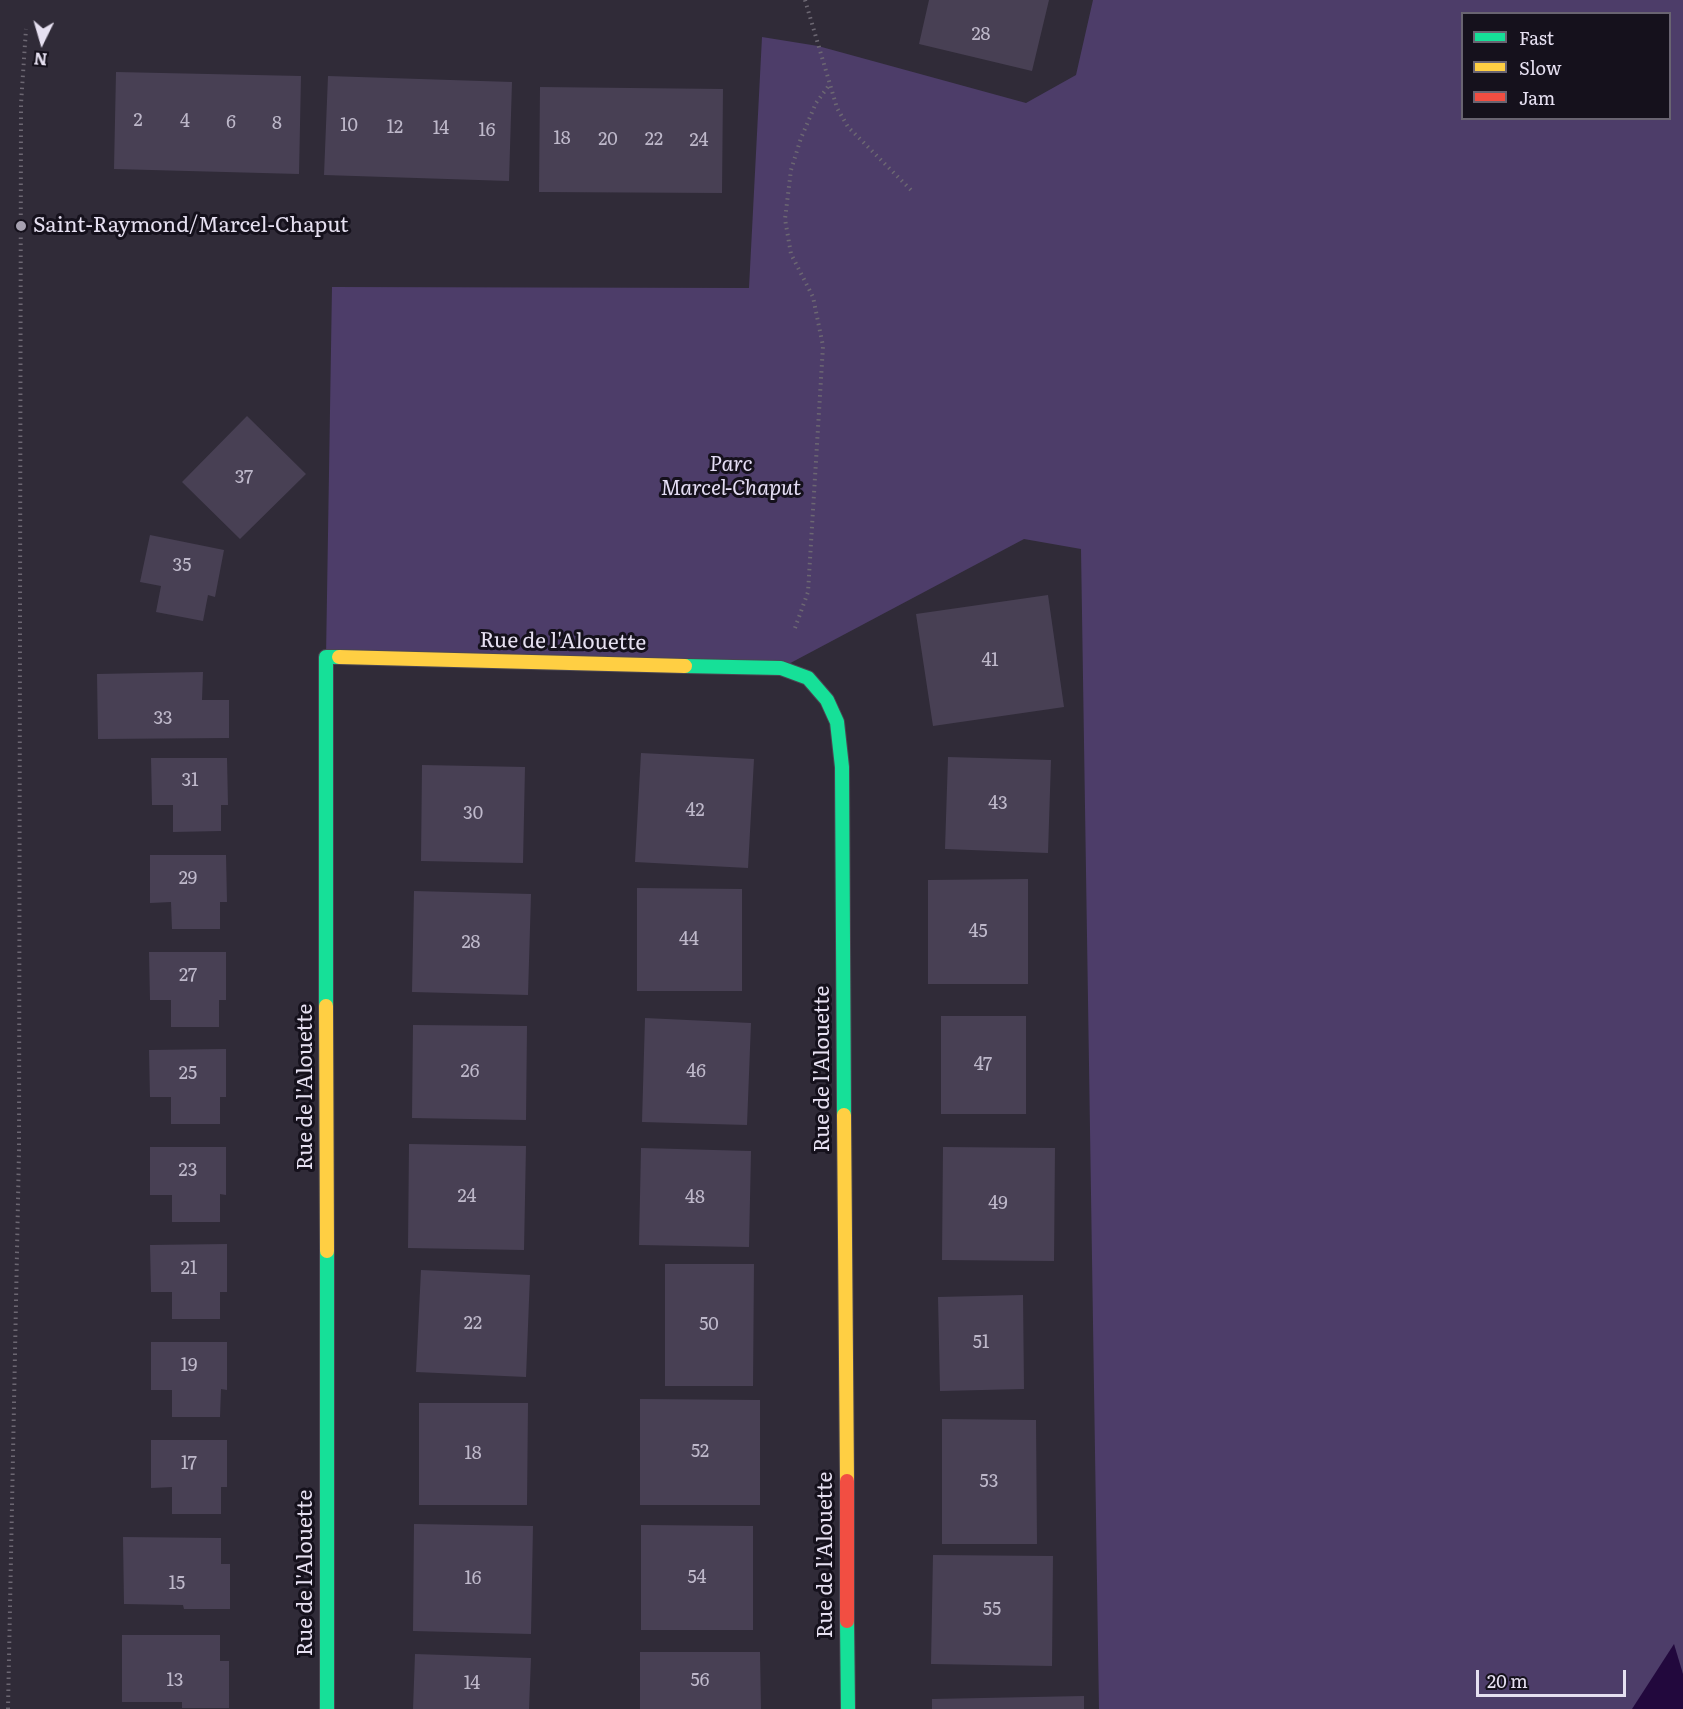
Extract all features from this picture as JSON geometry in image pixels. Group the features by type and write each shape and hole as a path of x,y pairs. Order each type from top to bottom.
{"street":[{"name":"Rue de l'Alouette","path":"327,1709 326,657 781,668 808,678 827,700 837,722 842,767 848,1709"}],"path":[{"path":"805,0 837,108 848,127 914,193"},
{"path":"8,1709 19,1150 21,104 26,29"},
{"path":"781,668 808,592 823,346 813,297 791,254 785,219 791,170 798,149 816,103 830,84"}],"green space":[{"name":"Parc Marcel-Chaput","path":"1093,0 1683,0 1683,1709 1099,1709 1081,549 1024,539 781,668 326,657 332,287 749,288 762,37 818,46 1026,103 1076,75"}],"shaded area":[{"path":"1674,1644 1683,1674 1683,1709 1632,1709"}],"building":[{"path":"929,0 1049,0 1032,71 919,44"},
{"path":"116,72 301,76 299,174 114,169"},
{"path":"328,76 512,82 509,181 324,175"},
{"path":"540,87 723,89 722,193 539,192"},
{"path":"247,416 306,474 240,539 182,482"},
{"path":"150,535 224,550 215,597 208,595 203,621 156,612 161,586 140,582"},
{"path":"1048,595 1064,707 933,726 916,614"},
{"path":"203,672 202,700 229,700 229,738 98,739 97,674"},
{"path":"641,753 754,759 748,868 635,862"},
{"path":"948,757 1051,760 1048,853 945,849"},
{"path":"151,758 227,758 228,805 221,805 221,831 173,832 173,805 152,805"},
{"path":"422,765 525,767 523,863 421,861"},
{"path":"150,855 226,855 227,902 220,902 220,929 172,929 171,902 150,903"},
{"path":"1028,879 1028,984 928,984 928,880"},
{"path":"637,888 742,889 742,991 637,991"},
{"path":"414,891 531,894 528,995 412,992"},
{"path":"149,952 226,952 226,1000 219,1000 219,1027 171,1027 171,1000 150,1000"},
{"path":"941,1016 1026,1016 1026,1114 941,1114"},
{"path":"645,1018 751,1023 747,1125 642,1122"},
{"path":"413,1025 527,1026 526,1120 412,1118"},
{"path":"226,1049 226,1097 220,1097 220,1124 171,1124 171,1097 150,1097 149,1050"},
{"path":"409,1144 526,1146 524,1250 408,1248"},
{"path":"150,1147 226,1147 226,1195 220,1194 220,1222 172,1222 172,1195 150,1195"},
{"path":"943,1147 1055,1148 1054,1261 942,1260"},
{"path":"641,1148 751,1151 749,1247 639,1245"},
{"path":"227,1244 227,1292 220,1292 220,1319 172,1319 172,1292 151,1292 150,1245"},
{"path":"665,1264 754,1264 753,1386 665,1386"},
{"path":"421,1270 530,1275 526,1377 416,1372"},
{"path":"1023,1295 1024,1389 940,1391 938,1297"},
{"path":"151,1342 227,1342 227,1390 221,1389 220,1417 172,1417 172,1390 151,1390"},
{"path":"640,1399 760,1400 760,1505 640,1505"},
{"path":"419,1403 528,1403 527,1505 419,1505"},
{"path":"942,1419 1036,1420 1037,1544 942,1544"},
{"path":"151,1440 227,1440 227,1487 221,1487 221,1514 172,1514 172,1487 151,1488"},
{"path":"414,1524 533,1526 531,1634 413,1631"},
{"path":"641,1525 753,1526 753,1630 641,1630"},
{"path":"123,1537 221,1538 221,1564 230,1564 230,1609 184,1609 183,1605 124,1604"},
{"path":"933,1555 1053,1556 1052,1666 931,1664"},
{"path":"122,1635 220,1635 220,1661 229,1661 229,1708 182,1708 182,1702 122,1702"},
{"path":"640,1652 760,1652 761,1709 640,1709"},
{"path":"415,1654 531,1658 529,1709 413,1709"},
{"path":"1084,1696 1084,1709 932,1709 932,1699"}],"traffic: fast":[{"path":"326,1006 326,657 339,657"},
{"path":"685,666 781,668 808,678 827,700 837,722 842,767 844,1115"},
{"path":"327,1251 327,1709"},
{"path":"847,1621 848,1709"}],"traffic: slow":[{"path":"339,657 685,666"},
{"path":"326,1006 327,1251"},
{"path":"844,1115 847,1481"}],"traffic: jam":[{"path":"847,1481 847,1621"}],"place":[{"name":"Saint-Raymond/Marcel-Chaput","path":"21,226"}]}
